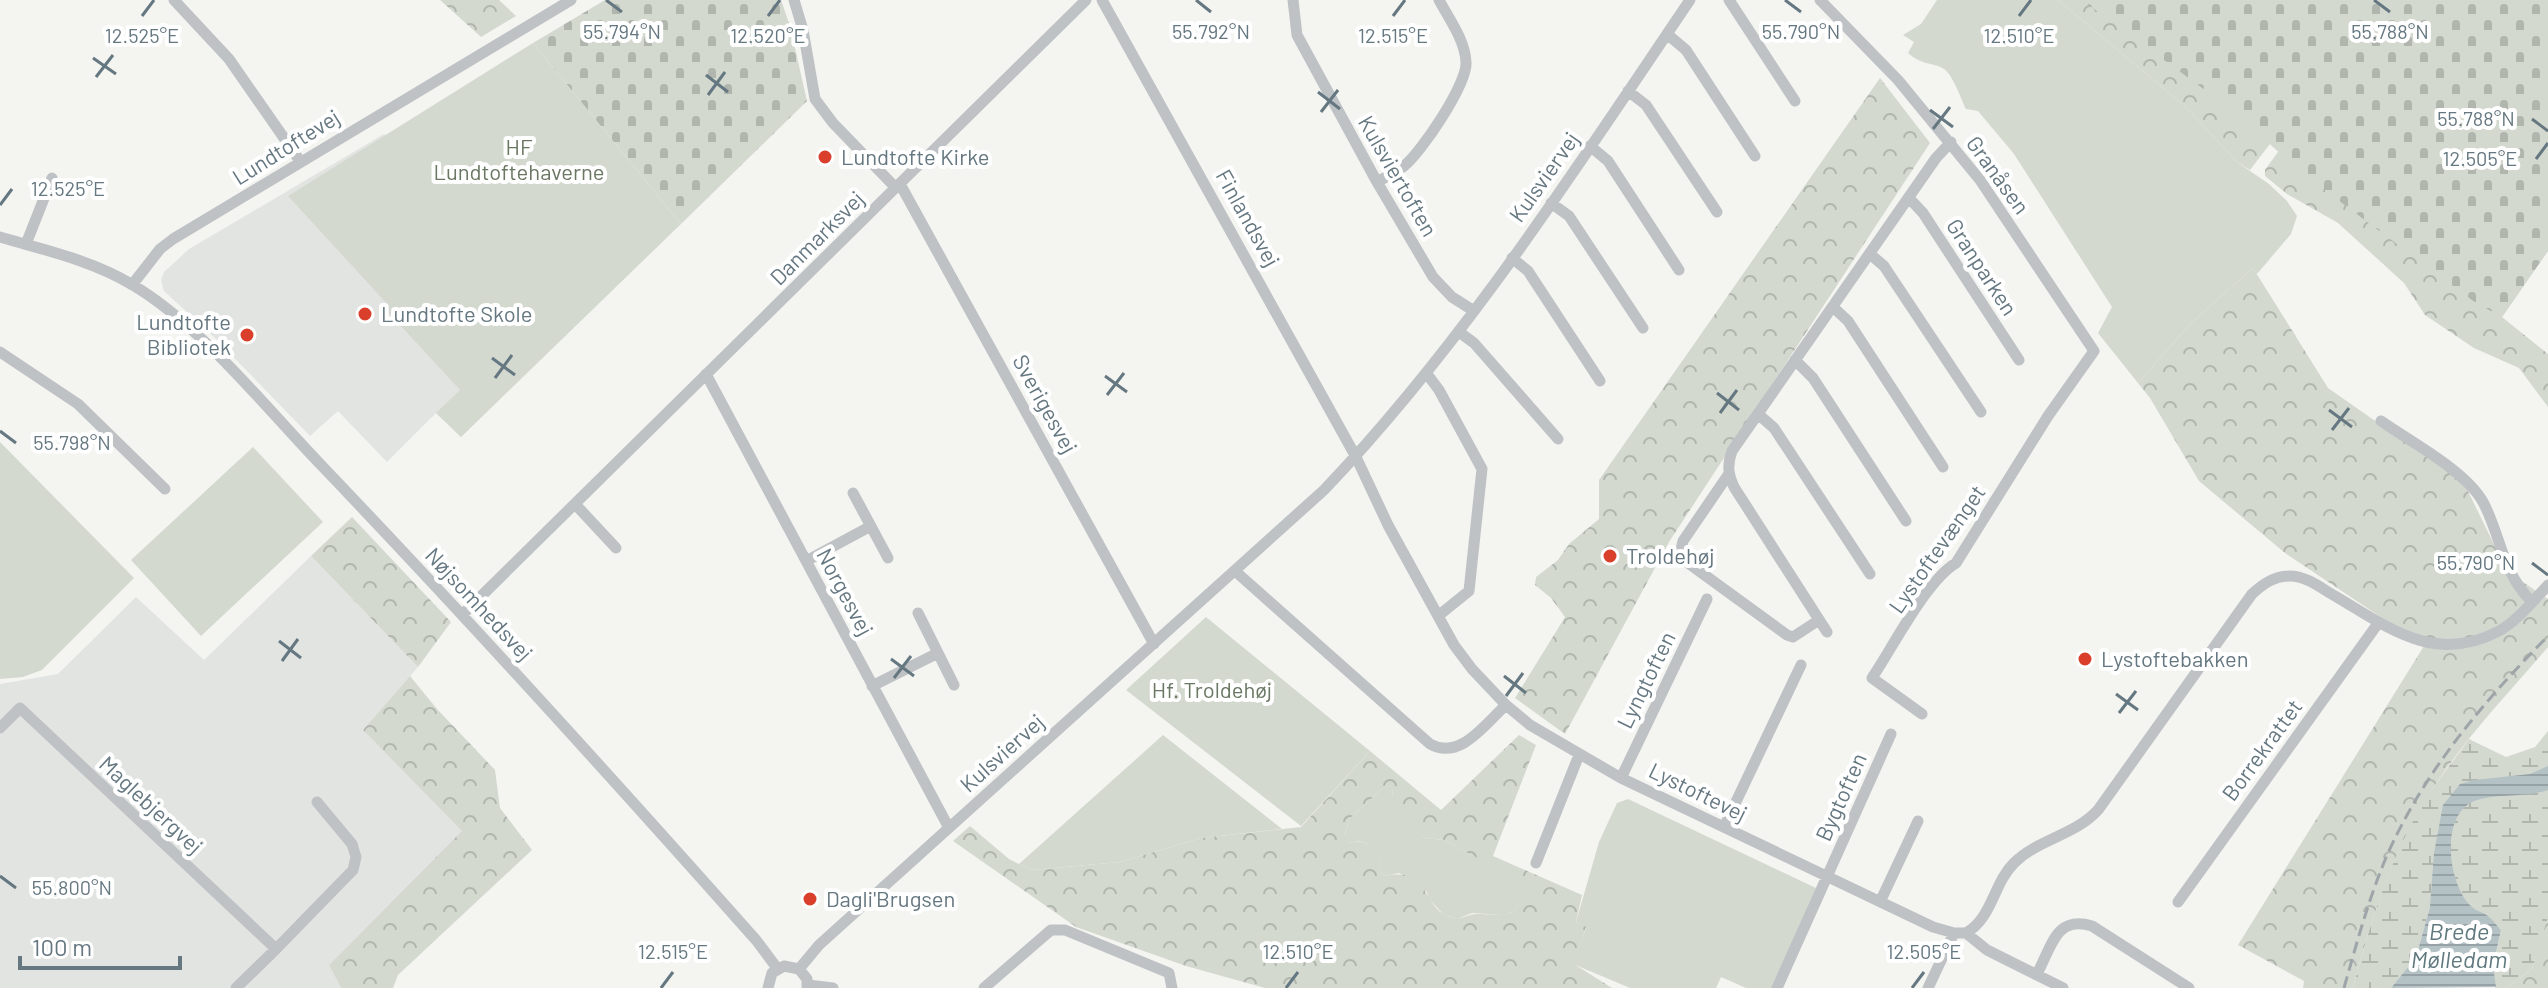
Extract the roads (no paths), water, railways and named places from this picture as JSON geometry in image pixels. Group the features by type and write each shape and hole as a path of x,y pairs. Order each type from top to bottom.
{"street":[{"path":"174,0 229,59 300,161"},
{"name":"Lundtoftevej","path":"132,285 142,269 167,244 571,0"},
{"name":"Sverigesvej","path":"794,0 803,30 815,99 833,123 898,186 1154,644"},
{"name":"Danmarksvej","path":"463,614 1086,0"},
{"name":"Finlandsvej","path":"1102,0 1356,457"},
{"name":"Kulsviertoften","path":"1293,0 1297,35 1377,182 1433,277 1452,297 1474,311"},
{"path":"1377,182 1404,166 1414,156 1460,89 1466,75 1463,44 1439,0"},
{"name":"Kulsviervej","path":"799,969 819,945 1235,571 1356,457 1459,332 1690,0"},
{"path":"1729,0 1795,101"},
{"name":"Granåsen","path":"1820,0 1898,80 1951,142 1980,180 2094,351"},
{"path":"1667,34 1686,50 1755,156"},
{"path":"1628,91 1646,105 1717,212"},
{"path":"1827,632 1728,475 1728,463 1732,451 1795,360 1936,158 1951,142"},
{"path":"1590,146 1608,161 1679,270"},
{"path":"26,244 52,178"},
{"name":"Granparken","path":"1909,198 1923,213 2019,360"},
{"path":"1551,203 1569,216 1643,328"},
{"path":"0,237 86,263 132,285"},
{"path":"1870,254 1884,266 1981,412"},
{"path":"1512,258 1528,271 1600,381"},
{"name":"Nøjsomhedsvej","path":"132,285 170,311 215,353 463,614 756,940 777,968"},
{"path":"1833,307 1848,321 1943,467"},
{"path":"1459,332 1474,343 1558,439"},
{"name":"Lystoftevænget","path":"1922,714 1872,678 1918,606 1948,568 1956,563 2048,416 2094,351"},
{"path":"0,352 78,404 165,489"},
{"path":"1795,360 1813,378 1906,521"},
{"name":"Norgesvej","path":"706,374 949,828"},
{"path":"1427,374 1482,469 1469,591 1438,616"},
{"path":"1758,414 1774,428 1870,574"},
{"path":"2381,421 2450,469 2474,490 2483,503 2512,578 2532,602"},
{"name":"Lystoftevej","path":"1356,457 1388,525 1470,667 1530,725 1621,778 1937,929 1960,933 2063,988"},
{"path":"1728,475 1683,541 1681,550 1684,560 1787,635 1793,637 1819,620"},
{"path":"853,493 888,558"},
{"path":"575,504 616,548"},
{"path":"806,561 871,526"},
{"path":"1235,571 1440,749 1458,748 1506,705"},
{"path":"1928,988 1960,933 1976,927 1985,916 2006,873 2015,862 2027,852 2081,826 2098,810 2252,594 2265,582 2292,576 2310,581 2379,622 2417,641 2437,645 2459,645 2502,630 2548,585"},
{"name":"Lyngtoften","path":"1621,778 1707,599"},
{"path":"918,613 954,685"},
{"name":"Borrekrattet","path":"2178,902 2379,622"},
{"path":"872,686 938,653"},
{"path":"1724,827 1801,665"},
{"name":"Maglebjergvej","path":"0,728 20,708 276,949"},
{"name":"Bygtoften","path":"1777,988 1891,734"},
{"path":"1536,863 1579,755"},
{"path":"236,988 353,870 356,857 352,844 317,802"},
{"path":"1880,902 1918,821"},
{"path":"2037,974 2060,930 2069,923 2079,922 2092,926 2189,988"},
{"path":"984,988 1051,930 1065,930 1169,973 1172,988"},
{"path":"768,988 769,978 777,968 784,966 799,969 807,979 807,987 833,988"}],"water":[{"name":"Brede Mølledam","path":"2548,766 2548,790 2474,801 2463,809 2452,836 2451,852 2457,884 2472,907 2488,916 2501,930 2493,966 2496,987 2391,988 2416,957 2430,907 2434,853 2443,805 2460,784 2530,774"}],"railway":[{"path":"2344,988 2381,870 2403,822 2458,737 2548,636"}],"place":[{"name":"Lundtofte Kirke","path":"825,157"},
{"name":"Lundtofte Skole","path":"365,314"},
{"name":"Lundtofte Bibliotek","path":"247,335"},
{"name":"Troldehøj","path":"1610,556"},
{"name":"Lystoftebakken","path":"2085,659"},
{"name":"Dagli'Brugsen","path":"810,899"}],"park label":[{"name":"HF Lundtoftehaverne","path":"519,160"},
{"name":"Hf. Troldehøj","path":"1212,690"}]}
